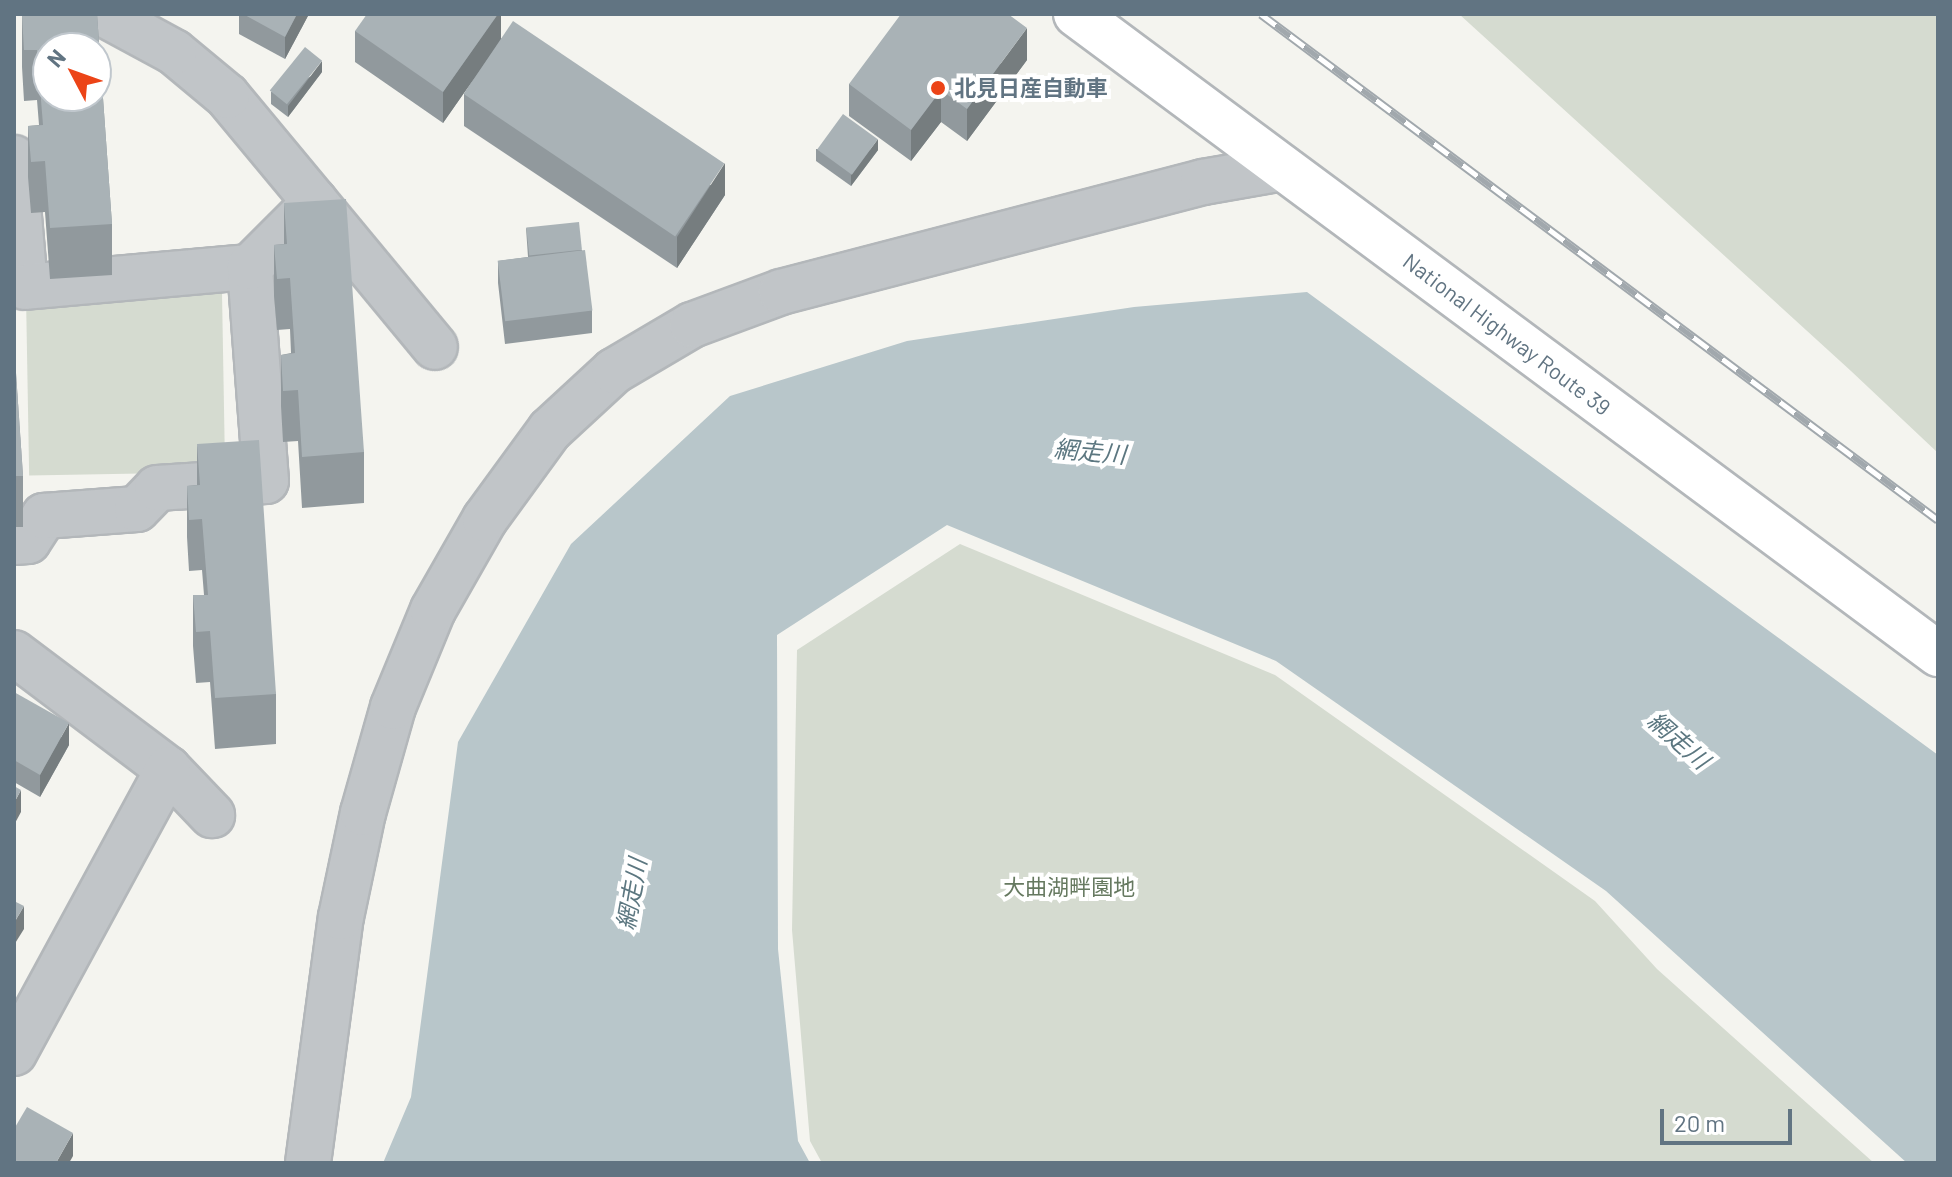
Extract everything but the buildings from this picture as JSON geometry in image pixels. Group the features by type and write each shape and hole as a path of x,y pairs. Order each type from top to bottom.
{"highway":[{"name":"National Highway Route 39","path":"1076,14 1938,654"}],"street":[{"path":"104,14 174,52 227,96 435,347"},
{"path":"14,158 25,287 250,267 315,202"},
{"path":"308,1163 341,917 363,813 393,707 433,610 485,519 550,430 627,363 692,325 781,292 1203,182 1283,168"},
{"path":"14,542 28,541 44,516 137,509 157,488 266,481 250,267"},
{"path":"14,653 168,769 212,815"},
{"path":"14,1053 168,769"}],"green space":[{"path":"1459,14 1938,14 1938,453 1851,371"},
{"path":"222,293 225,472 29,475 26,296"},
{"name":"大曲湖畔園地","path":"960,544 1275,675 1595,901 1657,969 1874,1163 822,1163 810,1141 792,930 797,650"}],"water":[{"name":"網走川","path":"1307,292 1938,755 1938,1163 1907,1163 1606,891 1276,661 947,525 777,635 778,949 798,1141 810,1163 383,1163 411,1097 458,742 571,544 730,396 907,341 1134,307"}],"railway":[{"path":"1261,14 1938,520"}],"place":[{"name":"北見日産自動車","path":"938,88"}]}
